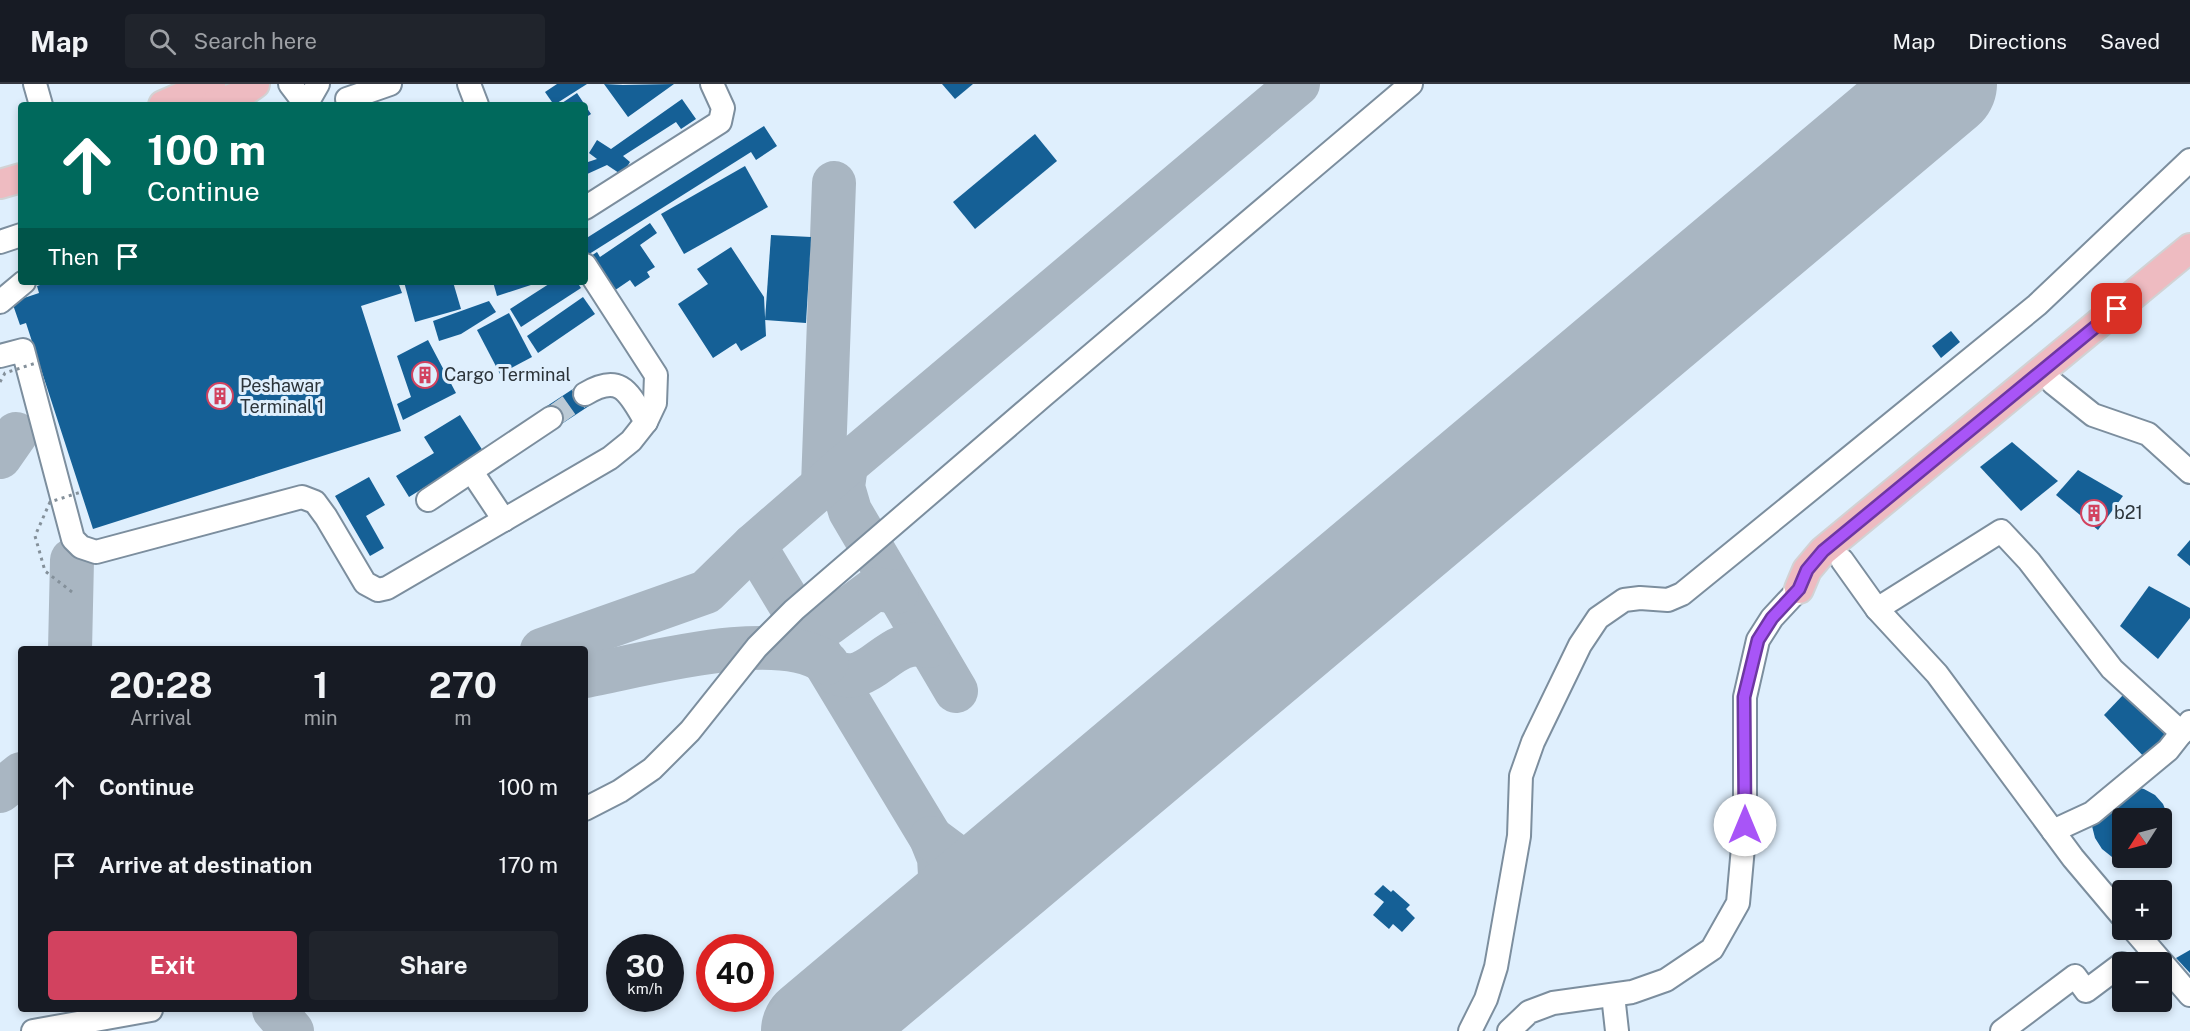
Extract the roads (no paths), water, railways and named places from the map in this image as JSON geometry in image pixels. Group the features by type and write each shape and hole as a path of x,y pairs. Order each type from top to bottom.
{"main road":[{"path":"170,102 211,84"},
{"path":"222,102 238,96 255,84"},
{"path":"0,166 18,162"},
{"path":"0,184 18,179"},
{"path":"1799,589 1807,570 1823,551 2190,248"},
{"path":"1799,589 1818,579 1842,560 2053,383 2190,274"}],"street":[{"path":"35,84 40,102"},
{"path":"272,84 284,102"},
{"path":"290,84 304,102"},
{"path":"308,102 318,84"},
{"path":"350,102 347,99 390,84"},
{"path":"469,84 476,102"},
{"path":"588,206 720,122 723,108 712,84"},
{"path":"588,807 621,790 652,769 690,731 757,647 794,610 1411,84"},
{"path":"1470,1031 1486,999 1496,967 1519,836 1521,776 1533,742 1580,645 1598,618 1624,600 1640,598 1668,600 1682,594 2037,304 2190,160"},
{"path":"0,242 18,236"},
{"path":"0,356 23,350 73,539 81,547 96,552 302,497 315,502 365,583 378,590 387,588 610,458 631,441 646,422 655,403 656,375 588,270"},
{"path":"0,302 20,285"},
{"path":"2053,383 2093,415 2148,434 2190,472"},
{"path":"585,394 600,385 621,386 646,422"},
{"path":"428,500 551,418"},
{"path":"472,472 504,520"},
{"path":"1877,609 2001,531 2029,561 2112,669 2186,728 2168,750 2092,813 2053,831"},
{"path":"1842,560 1877,609 1937,674 2053,831 2112,904"},
{"path":"1509,1031 1529,1012 1553,1003 1632,992 1666,980 1712,949 1738,903 1745,825 1744,697 1758,640 1772,618 1799,589"},
{"path":"2143,940 2190,995"},
{"path":"2002,1031 2075,975 2086,991 2112,973"},
{"path":"1613,995 1617,1031"},
{"path":"33,1031 140,1012"}],"tunnel":[{"path":"551,418 585,394"}],"place":[{"name":"Cargo Terminal","path":"425,375"},
{"name":"Peshawar Terminal 1","path":"220,396"},
{"name":"b21","path":"2094,513"}]}
